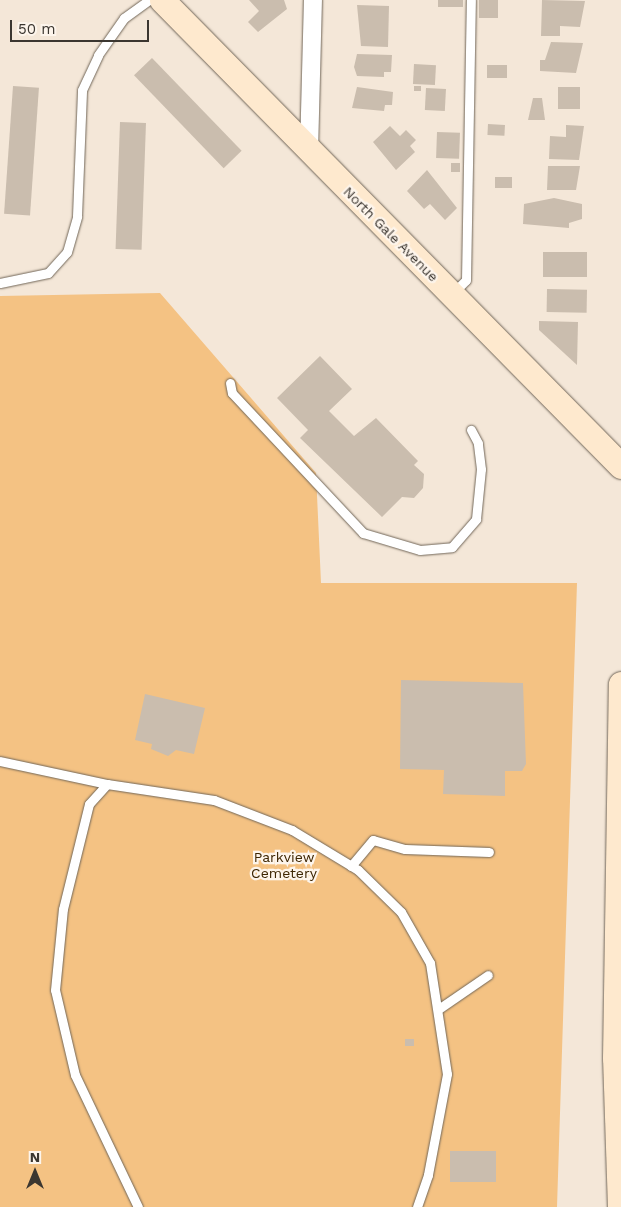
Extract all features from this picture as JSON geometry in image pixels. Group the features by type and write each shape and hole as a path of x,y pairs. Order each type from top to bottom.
{"main road":[{"name":"North Gale Avenue","path":"162,0 621,466"},
{"path":"604,1207 618,1020 621,684"},
{"path":"615,1058 620,1207"}],"street":[{"path":"310,151 313,0"}],"lane":[{"path":"0,283 48,273 67,252 77,216 82,90 98,55 120,24 148,0"},
{"path":"451,295 466,280 471,0"},
{"path":"230,383 232,393 363,533 420,550 452,547 476,519 481,468 478,443 470,430"},
{"path":"0,761 108,784 214,800 292,830 351,866 402,912 430,963 440,1008 447,1074 428,1176 417,1207"},
{"path":"108,784 88,804 63,909 55,990 75,1075 138,1207"},
{"path":"351,866 373,840 405,849 489,852"},
{"path":"440,1008 488,976"}],"green space":[{"name":"Parkview Cemetery","path":"160,293 316,473 321,583 577,583 557,1207 0,1207 0,296"}],"building":[{"path":"249,0 284,0 287,9 258,32 248,22 259,11"},
{"path":"438,0 463,0 463,7 438,7"},
{"path":"479,0 498,0 498,18 479,18"},
{"path":"542,0 585,1 580,27 560,26 560,36 541,36"},
{"path":"357,5 389,6 388,47 361,46"},
{"path":"551,42 583,43 576,73 540,71 540,60 545,60"},
{"path":"357,54 392,55 391,72 384,72 384,77 357,76 354,67"},
{"path":"152,58 242,151 224,168 134,75"},
{"path":"414,64 436,65 435,85 413,84"},
{"path":"487,65 507,65 507,78 487,78"},
{"path":"13,86 39,88 30,216 4,214"},
{"path":"414,86 421,86 421,91 414,91"},
{"path":"357,87 393,92 392,105 385,105 384,111 352,108"},
{"path":"558,87 580,87 580,109 558,109"},
{"path":"426,88 446,89 445,111 425,110"},
{"path":"533,98 542,98 545,120 528,120"},
{"path":"120,122 146,123 142,250 116,249"},
{"path":"488,124 505,125 504,136 487,135"},
{"path":"566,125 584,126 579,160 549,159 550,136 566,137"},
{"path":"390,126 400,136 406,130 416,140 410,146 415,152 396,170 373,142"},
{"path":"437,132 460,133 459,159 436,158"},
{"path":"451,163 460,163 460,172 451,172"},
{"path":"548,166 580,166 576,190 547,190"},
{"path":"427,170 457,208 445,220 430,204 424,209 407,191"},
{"path":"495,177 512,177 512,188 495,188"},
{"path":"554,198 582,204 582,219 569,223 569,228 523,224 524,204"},
{"path":"543,252 587,252 587,277 543,277"},
{"path":"547,289 587,290 587,313 547,312"},
{"path":"539,321 578,322 577,365 539,330"},
{"path":"320,356 352,389 329,411 354,436 376,418 418,461 414,465 424,474 423,488 414,498 402,497 382,517 300,438 308,430 277,398"},
{"path":"401,680 523,683 526,764 522,771 505,771 505,796 443,794 444,770 400,769"},
{"path":"145,694 205,708 194,754 176,750 168,756 151,749 152,744 135,740"},
{"path":"405,1039 414,1039 414,1046 405,1046"},
{"path":"450,1151 496,1151 496,1182 450,1182"}]}
